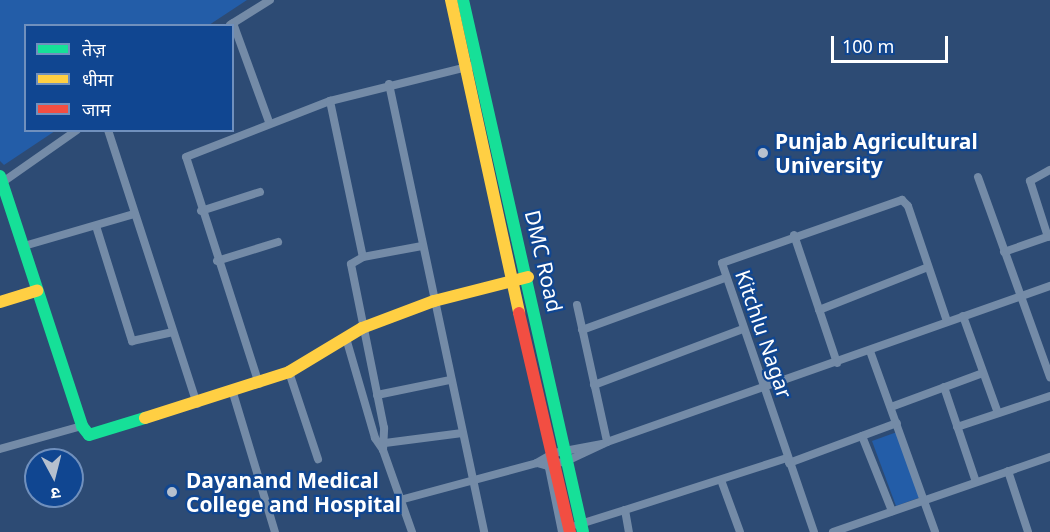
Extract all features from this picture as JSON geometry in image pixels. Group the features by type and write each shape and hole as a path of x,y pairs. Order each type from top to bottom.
{"street":[{"path":"231,24 270,0"},
{"path":"451,0 470,66 551,460 573,529 625,510 788,461 897,423"},
{"name":"DMC Road","path":"463,0 470,66 528,277 568,455 573,529"},
{"path":"234,32 269,122"},
{"path":"259,384 217,261 186,157 269,122 330,101 389,84 470,66"},
{"path":"389,84 484,532"},
{"path":"330,101 363,257"},
{"path":"74,132 1,180 85,433 94,435 259,384 289,372 362,328 434,301 528,277"},
{"path":"109,132 197,404"},
{"path":"1004,252 1049,237 1030,181 1050,170"},
{"path":"978,177 1050,376"},
{"path":"201,211 260,192"},
{"name":"Kitchlu Nagar","path":"814,532 722,266 727,258 897,201 905,202 928,267"},
{"path":"24,246 134,214"},
{"path":"96,226 132,341 173,332"},
{"path":"794,235 837,363"},
{"path":"217,261 278,242"},
{"path":"412,532 384,447 377,395 351,267 363,257 422,246"},
{"path":"819,310 928,267 946,321"},
{"path":"582,330 725,278"},
{"path":"400,500 472,478 568,455 837,363 946,321 1050,286"},
{"path":"0,302 38,291"},
{"path":"577,305 604,443"},
{"path":"963,316 998,413"},
{"path":"594,385 743,329"},
{"path":"346,338 375,438 384,447"},
{"path":"870,351 935,532"},
{"path":"289,372 318,459"},
{"path":"891,407 983,373"},
{"path":"377,395 450,380"},
{"path":"944,387 976,482"},
{"path":"233,393 275,532"},
{"path":"957,427 1050,396"},
{"path":"0,449 82,426"},
{"path":"384,447 462,433"},
{"path":"862,436 892,511"},
{"path":"833,532 1050,457"},
{"path":"1008,471 1028,532"},
{"path":"721,480 740,532"},
{"path":"625,510 629,532"}],"shaded area":[{"path":"0,0 247,0 211,24 24,24 24,132 54,132 4,165 0,161"},
{"path":"897,432 921,497 896,506 872,441"}],"traffic: fast":[{"path":"463,0 583,532"},
{"path":"0,176 82,426 89,435 145,418"}],"traffic: slow":[{"path":"451,0 519,313"},
{"path":"145,418 289,372 362,328 434,301 528,277"},
{"path":"0,302 37,291"}],"traffic: jam":[{"path":"519,313 570,532"}],"place":[{"name":"Punjab Agricultural University","path":"763,153"},
{"name":"Dayanand Medical College and Hospital","path":"172,492"}]}
